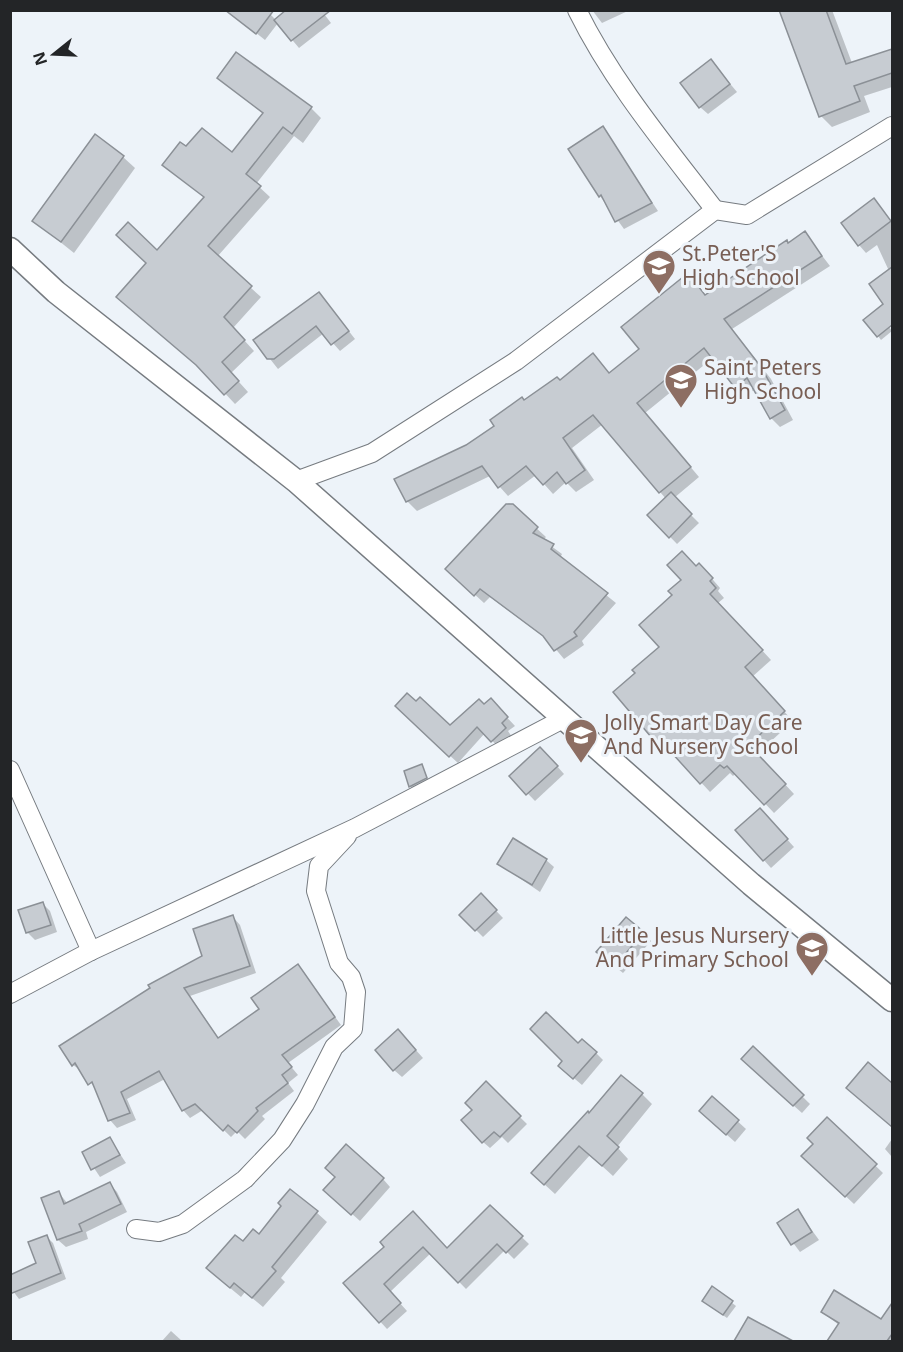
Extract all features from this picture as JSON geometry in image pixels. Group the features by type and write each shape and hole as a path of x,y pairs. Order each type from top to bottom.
{"street":[{"path":"577,10 590,38 615,75 715,210 747,215 892,126"},
{"path":"296,481 372,453 497,373 715,210"},
{"path":"10,249 56,292 296,481 751,884 892,1000"},
{"path":"10,994 91,951 355,828 563,719"},
{"path":"10,770 91,951"},
{"path":"136,1229 159,1232 183,1224 245,1179 282,1140 305,1104 334,1047 353,1029 356,992 351,977 339,963 319,905 315,880 320,866 355,828"}],"building":[{"path":"225,10 274,10 256,34"},
{"path":"286,10 331,10 291,41 274,20"},
{"path":"779,10 826,10 846,64 892,49 892,73 854,86 860,101 819,117"},
{"path":"236,52 312,107 292,134 283,127 246,174 261,186 208,246 252,286 224,317 245,340 222,362 239,381 224,395 196,365 116,297 146,263 116,235 128,222 157,250 204,197 162,165 180,142 186,146 202,128 232,152 263,113 217,78"},
{"path":"711,59 730,84 699,108 680,83"},
{"path":"603,126 652,203 615,222 601,195 599,197 568,149"},
{"path":"95,134 124,156 61,242 32,221"},
{"path":"874,198 891,221 858,246 841,223"},
{"path":"805,231 822,256 724,319 761,367 785,410 770,419 747,378 735,388 704,348 637,403 691,467 659,493 593,415 563,438 585,470 566,484 557,472 543,485 526,466 498,488 482,466 406,502 394,479 466,445 494,426 490,420 522,397 524,400 557,377 560,380 593,353 609,373 639,349 621,327 688,273 705,295 787,240 788,243"},
{"path":"892,267 892,325 877,337 863,320 883,304 869,284"},
{"path":"319,292 349,331 331,345 316,326 274,359 267,359 253,340"},
{"path":"671,492 692,514 669,538 647,515"},
{"path":"506,504 513,504 538,527 533,533 554,544 551,549 608,593 574,632 577,636 554,651 543,636 480,589 474,596 445,569"},
{"path":"682,551 696,566 699,563 713,578 710,581 716,588 710,594 763,650 745,667 785,711 749,745 786,784 764,805 727,766 724,768 720,765 700,784 661,741 657,744 613,692 635,673 632,670 659,647 639,625 672,595 668,591 681,580 667,565"},
{"path":"407,693 416,701 420,697 450,725 479,699 484,704 491,698 508,717 502,723 506,728 491,742 477,727 449,757 395,706"},
{"path":"540,747 558,766 526,795 509,776"},
{"path":"422,764 427,778 409,787 404,771"},
{"path":"760,808 788,839 763,861 735,830"},
{"path":"513,838 547,859 532,885 497,864"},
{"path":"481,893 497,910 475,931 459,915"},
{"path":"43,902 51,925 26,933 18,910"},
{"path":"233,915 250,966 184,988 218,1038 259,1009 251,998 298,964 335,1017 282,1055 292,1067 282,1075 288,1083 256,1108 258,1111 237,1133 228,1125 223,1131 195,1104 182,1111 159,1071 121,1092 130,1113 108,1121 92,1082 88,1085 75,1063 72,1066 59,1046 150,988 148,985 202,956 193,929"},
{"path":"626,917 644,932 614,967 596,952"},
{"path":"546,1012 578,1043 582,1039 597,1052 573,1079 558,1066 562,1061 530,1029"},
{"path":"398,1029 416,1050 393,1071 375,1050"},
{"path":"753,1046 804,1095 793,1106 741,1059"},
{"path":"868,1062 892,1083 892,1127 846,1088"},
{"path":"621,1075 643,1093 607,1136 619,1147 602,1166 579,1146 544,1185 531,1173 588,1111 589,1113"},
{"path":"486,1081 521,1116 500,1137 494,1132 482,1143 461,1120 472,1110 465,1103"},
{"path":"712,1096 739,1120 726,1135 699,1111"},
{"path":"827,1117 877,1164 845,1197 801,1156 813,1144 807,1138"},
{"path":"110,1137 120,1155 91,1170 82,1152"},
{"path":"346,1144 384,1178 351,1215 323,1190 335,1177 325,1168"},
{"path":"110,1182 121,1204 79,1224 82,1231 57,1240 41,1198 59,1191 64,1204"},
{"path":"290,1189 318,1211 272,1267 276,1271 252,1298 234,1283 230,1288 206,1268 235,1235 243,1241 253,1229 259,1234 281,1206 278,1203"},
{"path":"490,1205 523,1236 506,1253 497,1244 458,1283 423,1247 384,1284 401,1303 379,1323 343,1283 384,1247 380,1242 413,1211 447,1248"},
{"path":"798,1209 812,1232 791,1245 777,1223"},
{"path":"47,1235 61,1273 10,1294 10,1275 36,1263 28,1242"},
{"path":"712,1286 733,1301 723,1315 702,1301"},
{"path":"834,1290 881,1319 892,1303 892,1334 887,1341 827,1341 839,1323 821,1312"},
{"path":"748,1317 793,1341 734,1341"}],"place":[{"name":"St.Peter'S High School","path":"659,295"},
{"name":"Saint Peters High School","path":"681,409"},
{"name":"Jolly Smart Day Care And Nursery School","path":"581,764"},
{"name":"Little Jesus Nursery And Primary School","path":"812,977"}]}
